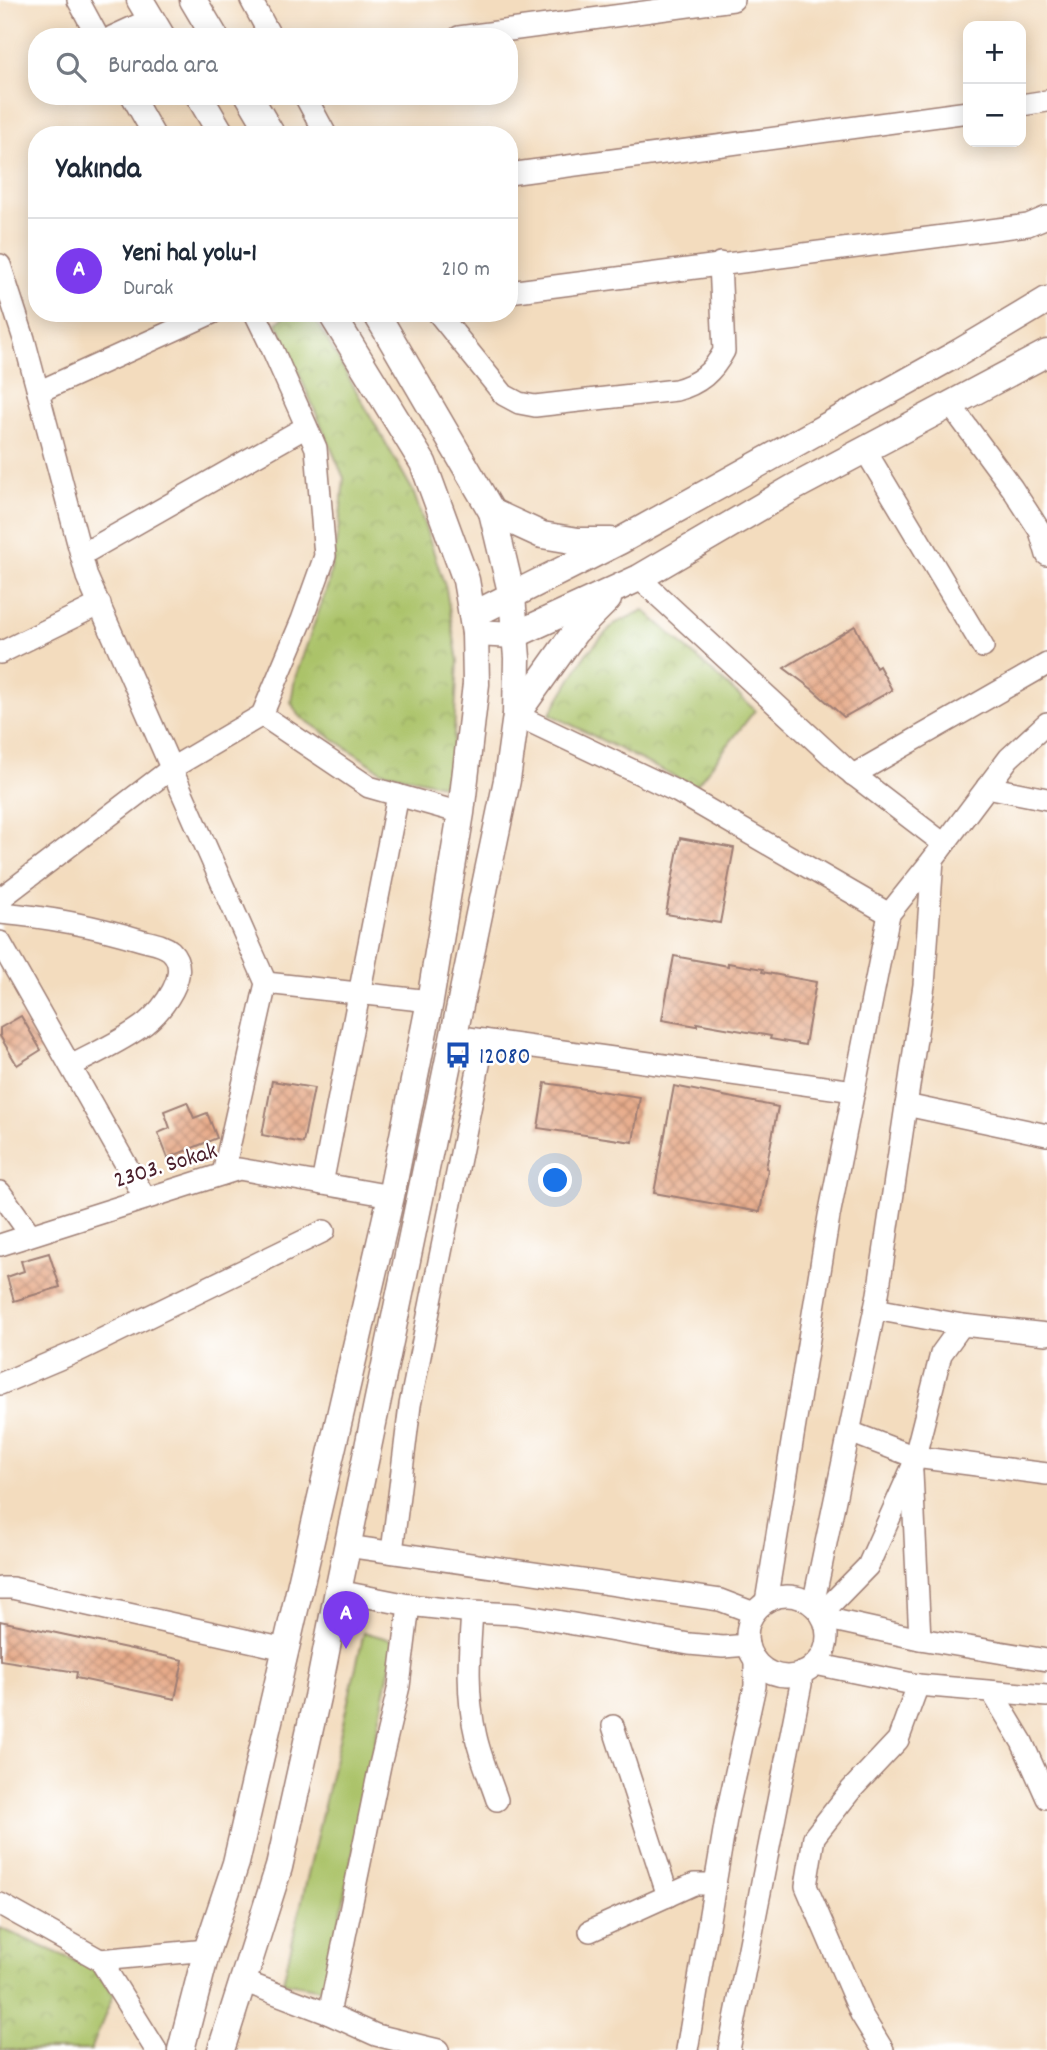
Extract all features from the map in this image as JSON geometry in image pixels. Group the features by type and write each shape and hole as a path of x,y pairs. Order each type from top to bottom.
{"main road":[{"path":"193,0 210,28"},
{"path":"204,105 217,126"},
{"path":"255,105 267,126"},
{"path":"474,624 512,596 620,541 948,359 1047,300"},
{"path":"181,2050 207,1950 236,1863 391,1196 430,1001 461,813 476,684 474,624 467,580 423,463 337,322"},
{"path":"221,2050 279,1867 317,1697 507,780 516,715 517,658 512,596 492,512 381,322"},
{"path":"474,624 515,635 630,582 793,488 1047,352"},
{"path":"492,512 542,535 578,541 620,541"},
{"path":"516,715 575,632 630,582"}],"street":[{"path":"78,0 93,28"},
{"path":"251,0 266,28"},
{"path":"518,29 733,0"},
{"path":"132,28 151,19"},
{"path":"1026,104 1047,101"},
{"path":"137,105 149,126"},
{"path":"310,105 321,126"},
{"path":"518,173 963,113"},
{"path":"518,291 1028,225 1047,217"},
{"path":"445,322 505,395 519,403 534,406 686,388 705,378 724,351 720,263"},
{"path":"0,265 38,392 87,577 267,983 223,1174"},
{"path":"38,392 192,322"},
{"path":"0,899 172,768 262,715 302,620 325,556 316,448 259,322"},
{"path":"950,404 1040,531 1047,555"},
{"path":"81,555 306,427"},
{"path":"865,450 983,647"},
{"path":"630,582 939,852"},
{"path":"0,653 100,604"},
{"path":"853,775 1047,664"},
{"path":"262,715 369,787 461,813"},
{"path":"516,715 678,792 888,914"},
{"path":"687,2050 727,1813 755,1686 748,1628 760,1607 829,1216 888,914 939,852 1009,758 1047,723"},
{"path":"987,786 1047,799"},
{"path":"322,1184 398,795"},
{"path":"729,2050 801,1684 808,1669 825,1650 828,1634 819,1612 850,1432 875,1309 924,985 939,852"},
{"path":"0,914 46,917 121,934 164,946 175,956 178,963 177,978 156,1013 137,1029 71,1066"},
{"path":"0,942 145,1198"},
{"path":"267,983 430,1001"},
{"path":"454,1036 854,1091"},
{"path":"391,1552 410,1405 484,1040"},
{"path":"906,1105 1047,1135"},
{"name":"2303. Sokak","path":"0,1244 239,1169 391,1196"},
{"path":"0,1192 30,1234"},
{"path":"0,1384 78,1351 324,1231"},
{"path":"875,1309 962,1325 1047,1334"},
{"path":"819,1612 868,1566 914,1462 941,1354 962,1325"},
{"path":"850,1432 914,1462 1047,1474"},
{"path":"914,1462 920,1639"},
{"path":"347,1546 760,1607 782,1596 798,1597 819,1612 920,1639 1047,1660"},
{"path":"0,1588 12,1588 285,1649"},
{"path":"338,1591 409,1605 516,1614 752,1652 768,1671 784,1675 808,1669 918,1685 1047,1696"},
{"path":"327,2013 399,1686 409,1605"},
{"path":"472,1612 469,1675 472,1718 476,1740 496,1800"},
{"path":"883,2050 861,2014 806,1886 814,1837 851,1790 898,1740 918,1685"},
{"path":"992,1692 1021,1742 1047,1798"},
{"path":"613,1726 668,1896"},
{"path":"590,1931 694,1884 715,1884"},
{"path":"0,1904 100,1960 156,2050"},
{"path":"100,1960 207,1950"},
{"path":"243,1981 376,2035 438,2050"}],"green space":[{"path":"317,322 413,491 446,589 458,661 451,787 381,771 298,715 291,702 295,678 328,585 339,526 344,478 277,323"},
{"path":"644,610 755,710 695,787 550,714 586,654 614,624"},
{"path":"364,1632 395,1641 326,1990 283,1982"},
{"path":"0,1928 92,1968 114,1993 91,2050 0,2050"}],"building":[{"path":"855,626 876,668 879,666 892,690 844,717 784,668"},
{"path":"680,838 734,848 720,923 666,914"},
{"path":"674,956 763,969 762,972 816,982 805,1045 697,1023 697,1026 662,1020"},
{"path":"21,1016 41,1050 17,1065 0,1036 0,1028"},
{"path":"272,1081 314,1088 303,1143 262,1135"},
{"path":"545,1083 640,1097 633,1142 538,1128"},
{"path":"674,1086 778,1107 760,1212 654,1193"},
{"path":"187,1102 194,1118 207,1113 217,1138 168,1158 158,1133 170,1128 164,1111"},
{"path":"49,1253 60,1287 14,1301 7,1277 24,1271 21,1261"},
{"path":"0,1621 183,1660 175,1699 76,1678 77,1672 0,1660"}],"place":[{"name":"12080","path":"458,1055"},
{"name":"Yeni hal yolu-1","path":"346,1649"}]}
